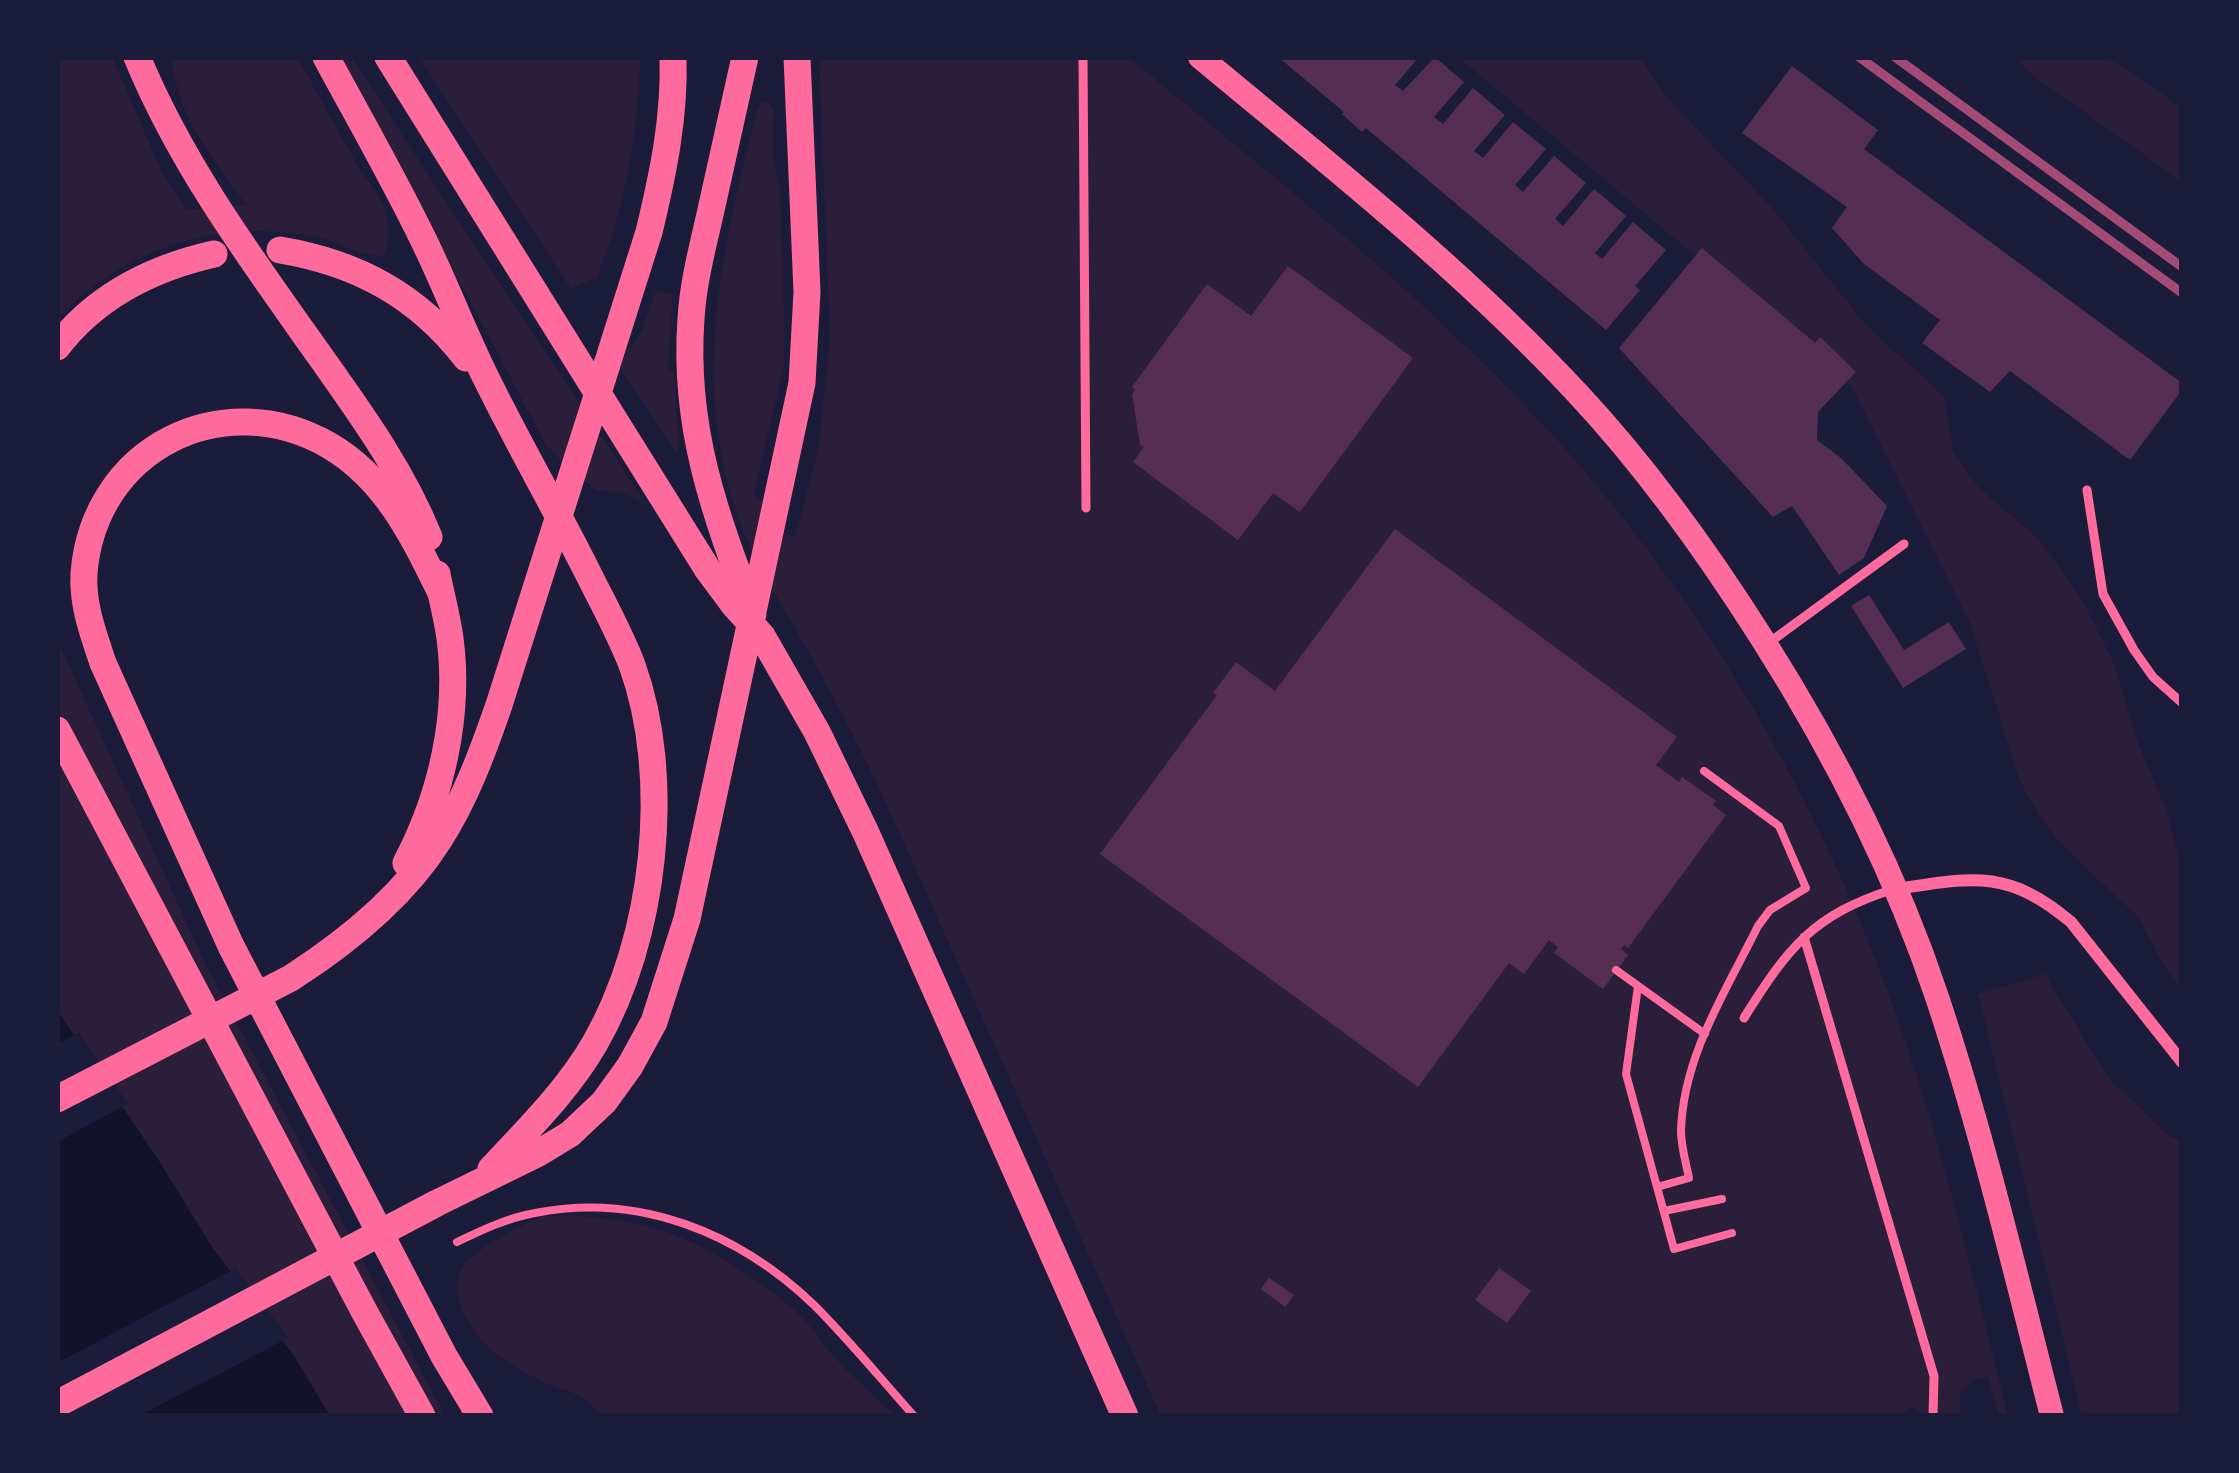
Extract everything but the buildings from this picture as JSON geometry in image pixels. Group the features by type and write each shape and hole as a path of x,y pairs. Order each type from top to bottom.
{"main road":[{"path":"137,57 187,162 377,437 414,500 431,542 450,638 453,682 444,754 421,835 372,917"},
{"path":"326,57 424,240 491,389 616,626 647,718 656,801 653,846 643,909 624,977 596,1041 571,1080 480,1180"},
{"path":"388,57 708,570 762,636"},
{"path":"57,1100 291,978 327,954 372,917 439,841 500,705 625,308 662,181 673,57"},
{"path":"745,57 691,318 691,376 706,483 762,636 817,732 866,833 1125,1416"},
{"path":"57,1404 537,1154 570,1134 604,1102 630,1066 654,1022 687,920 795,425 806,338 797,57"},
{"path":"1200,57 1406,228 1536,350 1595,412 1688,526 1766,645 1851,791 1936,994 1982,1140 2052,1416"},
{"path":"280,250 334,262 398,292 449,335 491,389"},
{"path":"57,347 119,290 156,271 214,254"},
{"path":"440,591 410,530 388,496 363,471 335,448 309,436 244,421 180,433 130,468 98,517 84,574 90,626 104,663 224,929 444,1356 480,1416"},
{"path":"58,730 422,1416"},
{"path":"444,1356 501,1416"}],"street":[{"path":"1895,889 1985,879 2008,884 2051,905 2071,922 2182,1062"}],"lane":[{"path":"1083,57 1086,508"},
{"path":"2087,490 2103,594 2153,677 2182,704"},
{"path":"1766,645 1904,544"},
{"path":"1744,1018 1775,968 1804,937 1857,901 1895,889"},
{"path":"1804,937 1934,1376 1933,1416"}],"path":[{"path":"1657,1187 1689,1178 1681,1136 1684,1094 1694,1054 1758,926 1770,910 1806,888 1779,826 1704,771"},
{"path":"1616,970 1705,1034"},
{"path":"1638,986 1626,1074 1674,1249 1732,1233"},
{"path":"1664,1211 1722,1198"},
{"path":"457,1242 532,1213 580,1206 614,1206 686,1222 788,1282 914,1416"}],"shaded area":[{"path":"57,57 112,57 163,175 187,210 246,205 189,119 170,57 297,57 381,201 389,235 383,256 312,236 277,232 207,236 141,257 83,294 57,319"},
{"path":"341,57 351,57 645,503 622,493 596,490 546,445"},
{"path":"419,57 640,57 629,169 597,277 571,289"},
{"path":"819,57 1128,57 1398,283 1549,431 1668,578 1770,737 1814,820 1889,993 1919,1082 2008,1416 1999,1416 1988,1377 1961,1390 1960,1416 1926,1416 1911,1407 1903,1416 1161,1416 880,790 751,548 723,463 714,362 723,261 757,110 767,102 774,110 773,158 780,188 785,345 754,492 788,536 795,537 818,450 830,340"},
{"path":"1458,57 1640,57 1664,94 1770,206 1867,326 1944,396 1953,452 1980,489 2039,539 2083,601 2114,663 2182,868 2182,989 2162,963 2139,918 2062,845 2038,814 2020,781 1969,621 1847,377"},
{"path":"2015,57 2101,57 2182,108 2182,182 2028,72"},
{"path":"656,290 673,294 668,369 674,371 677,453 617,363 641,333"},
{"path":"57,639 204,961 445,1416 330,1416 294,1356 212,1247 57,1010"},
{"path":"2045,974 2107,1076 2169,1136 2182,1140 2182,1416 2082,1416 1978,994"},
{"path":"57,1010 212,1247 294,1356 330,1416 57,1416"},
{"path":"544,1216 617,1220 708,1250 794,1310 836,1359 896,1416 605,1416 573,1393 524,1372 478,1336 464,1315 457,1282 474,1255"}],"pier":[{"path":"79,1032 128,1104 57,1142 57,1044"},
{"path":"236,1268 288,1338 139,1416 57,1416 57,1363"}],"railway":[{"path":"1859,57 2182,293"},
{"path":"1895,57 2182,267"}]}
